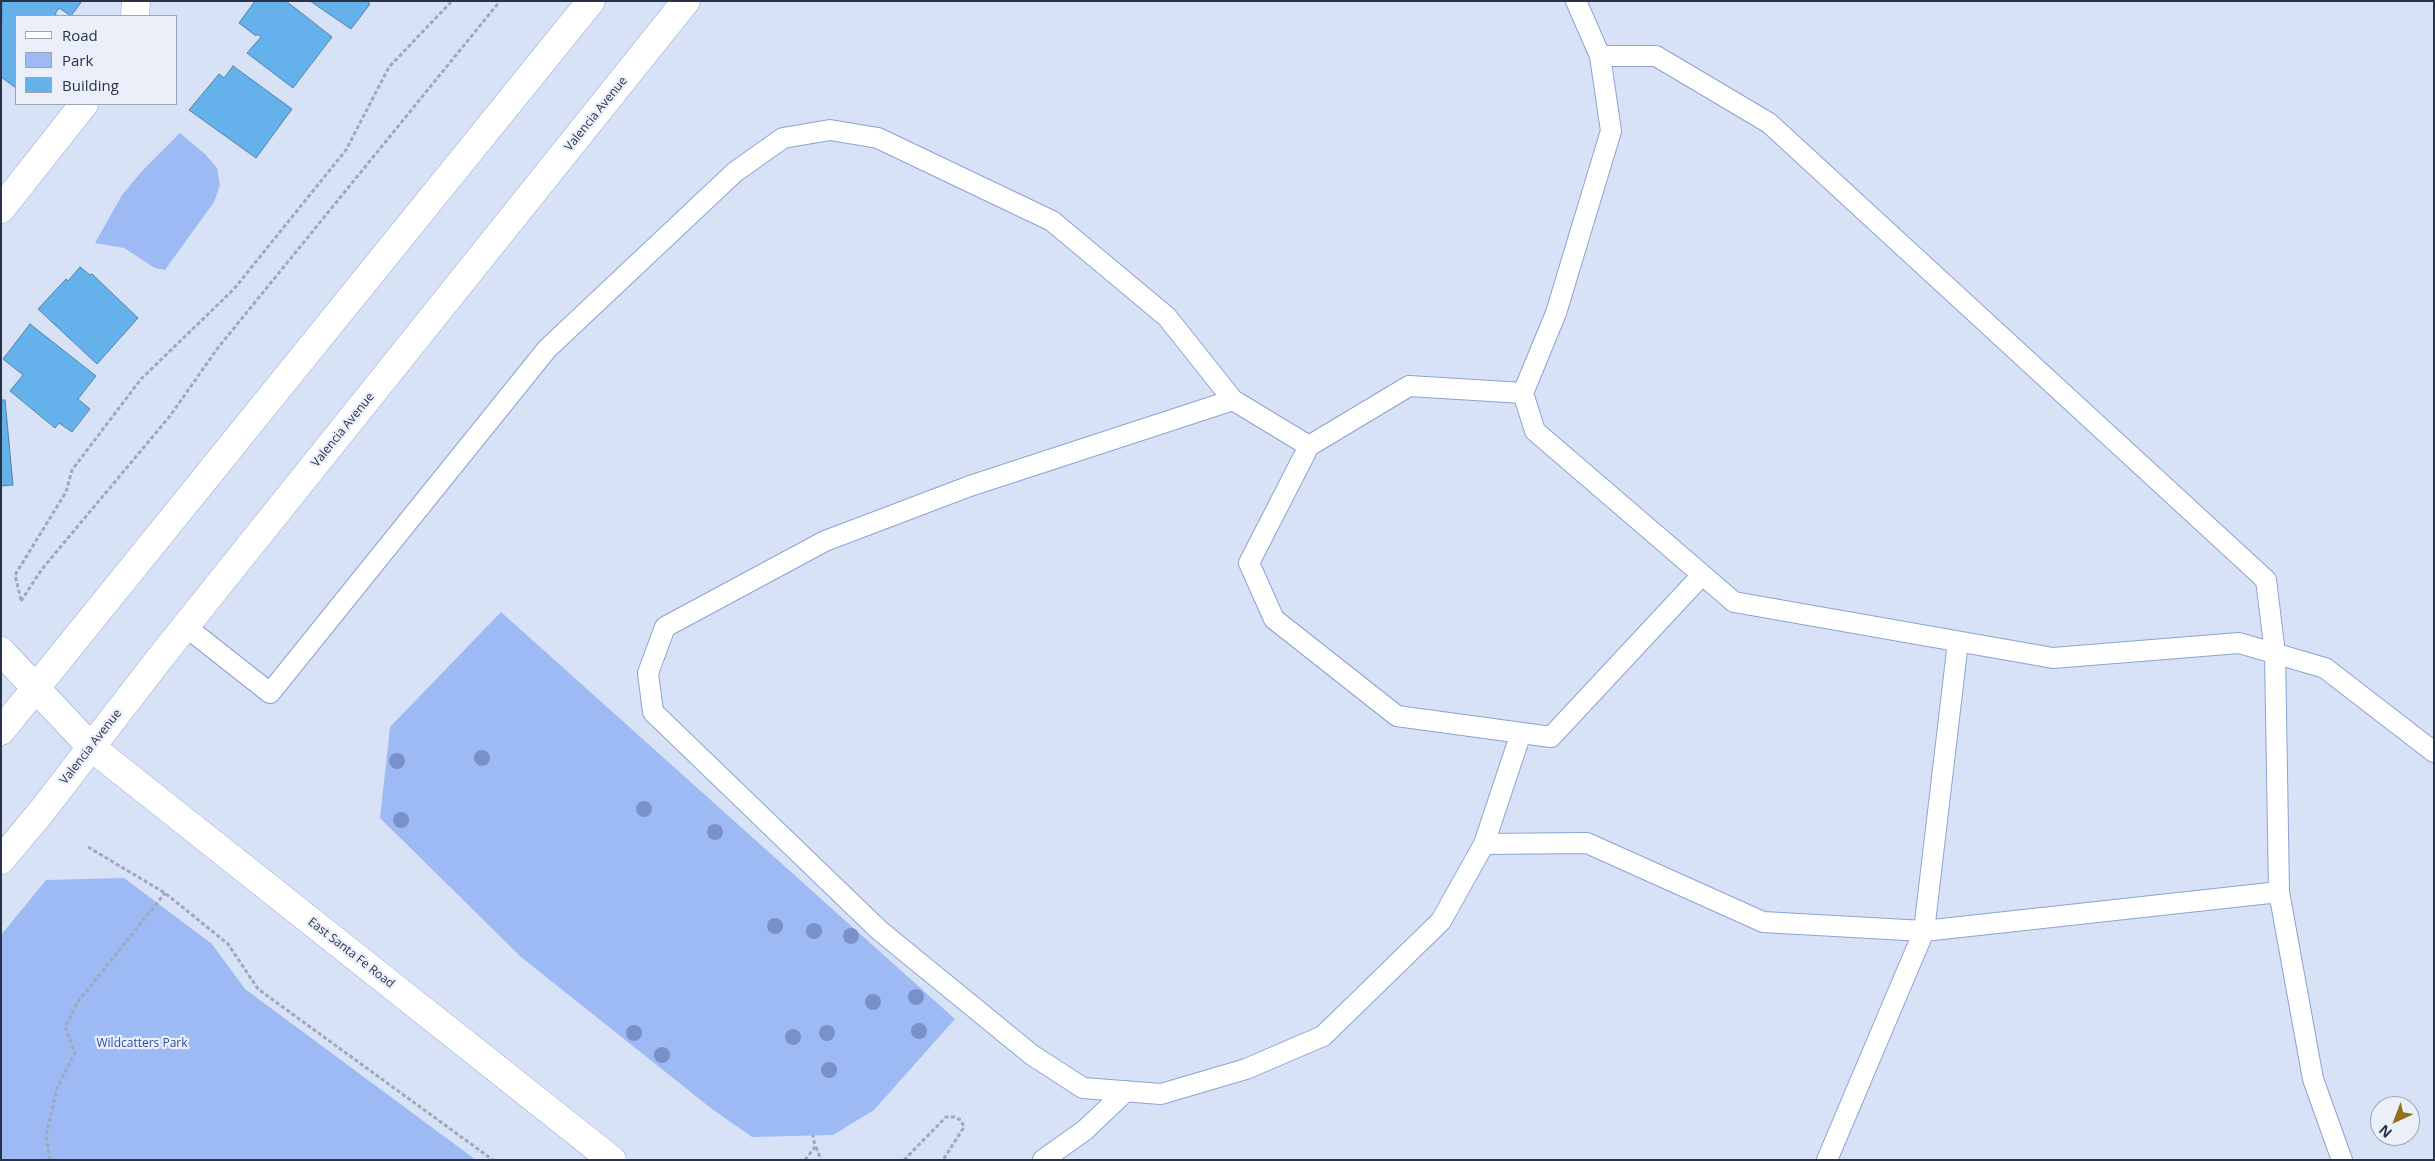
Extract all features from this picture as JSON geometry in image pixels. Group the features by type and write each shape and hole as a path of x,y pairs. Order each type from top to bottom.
{"street":[{"path":"135,15 136,1"},
{"path":"1,731 19,699 591,1"},
{"name":"Valencia Avenue","path":"1,860 185,626 686,1"},
{"path":"1,209 83,105"},
{"name":"East Santa Fe Road","path":"1,651 19,699 90,747 612,1160"}],"lane":[{"path":"1576,1 1600,56 1612,131 1556,313 1523,393 1535,431 1734,602 2053,658 2239,642 2325,668 2434,752"},
{"path":"1600,56 1656,56 1769,123 2266,580 2275,653 2279,892 2313,1079 2342,1160"},
{"path":"185,626 270,694 547,349 735,172 783,138 830,130 878,138 1052,221 1167,317 1233,400 1309,446"},
{"path":"1523,393 1409,386 1309,446 1249,563 1274,619 1398,716 1551,737 1702,575"},
{"path":"1233,400 970,486 825,541 665,627 648,673 653,712 879,930 1032,1055 1083,1088 1161,1094 1246,1069 1323,1036 1441,921 1484,844 1521,733"},
{"path":"1827,1160 1924,931 1958,642"},
{"path":"1484,844 1587,843 1762,922 1924,931 2279,892"},
{"path":"1043,1160 1085,1130 1126,1091"}],"path":[{"path":"452,1 388,67 346,150 290,220 234,289 141,379 72,470 66,492 15,575 21,601 42,569 170,416 217,349 500,1"},
{"path":"88,847 165,893 228,944 258,989 493,1160"},
{"path":"50,1160 46,1136 57,1088 75,1053 65,1027 77,1004 165,893"},
{"path":"904,1160 946,1117 954,1117 961,1120 964,1127 943,1160"},
{"path":"813,1135 821,1160"},
{"path":"805,1160 816,1146"}],"green space":[{"path":"180,133 205,154 217,168 220,185 214,202 165,270 155,268 124,248 95,243 122,195 143,170"},
{"path":"501,612 955,1019 874,1110 833,1135 752,1137 712,1109 521,957 380,818 390,727"},
{"name":"Wildcatters Park","path":"124,878 212,944 245,989 476,1160 1,1160 1,935 46,880"}],"building":[{"path":"2,1 82,1 72,15 59,8 55,14 56,15 15,15 15,87 1,77"},
{"path":"255,1 286,1 332,37 293,88 247,53 261,37 257,34 256,36 239,23"},
{"path":"310,1 367,1 370,4 351,29"},
{"path":"233,66 292,109 256,158 189,110 219,74 224,78"},
{"path":"80,267 90,275 92,274 138,318 97,364 38,309"},
{"path":"30,324 96,376 78,399 90,409 72,432 59,423 55,428 10,391 23,375 3,359"},
{"path":"1,400 5,400 13,485 1,486"}]}
